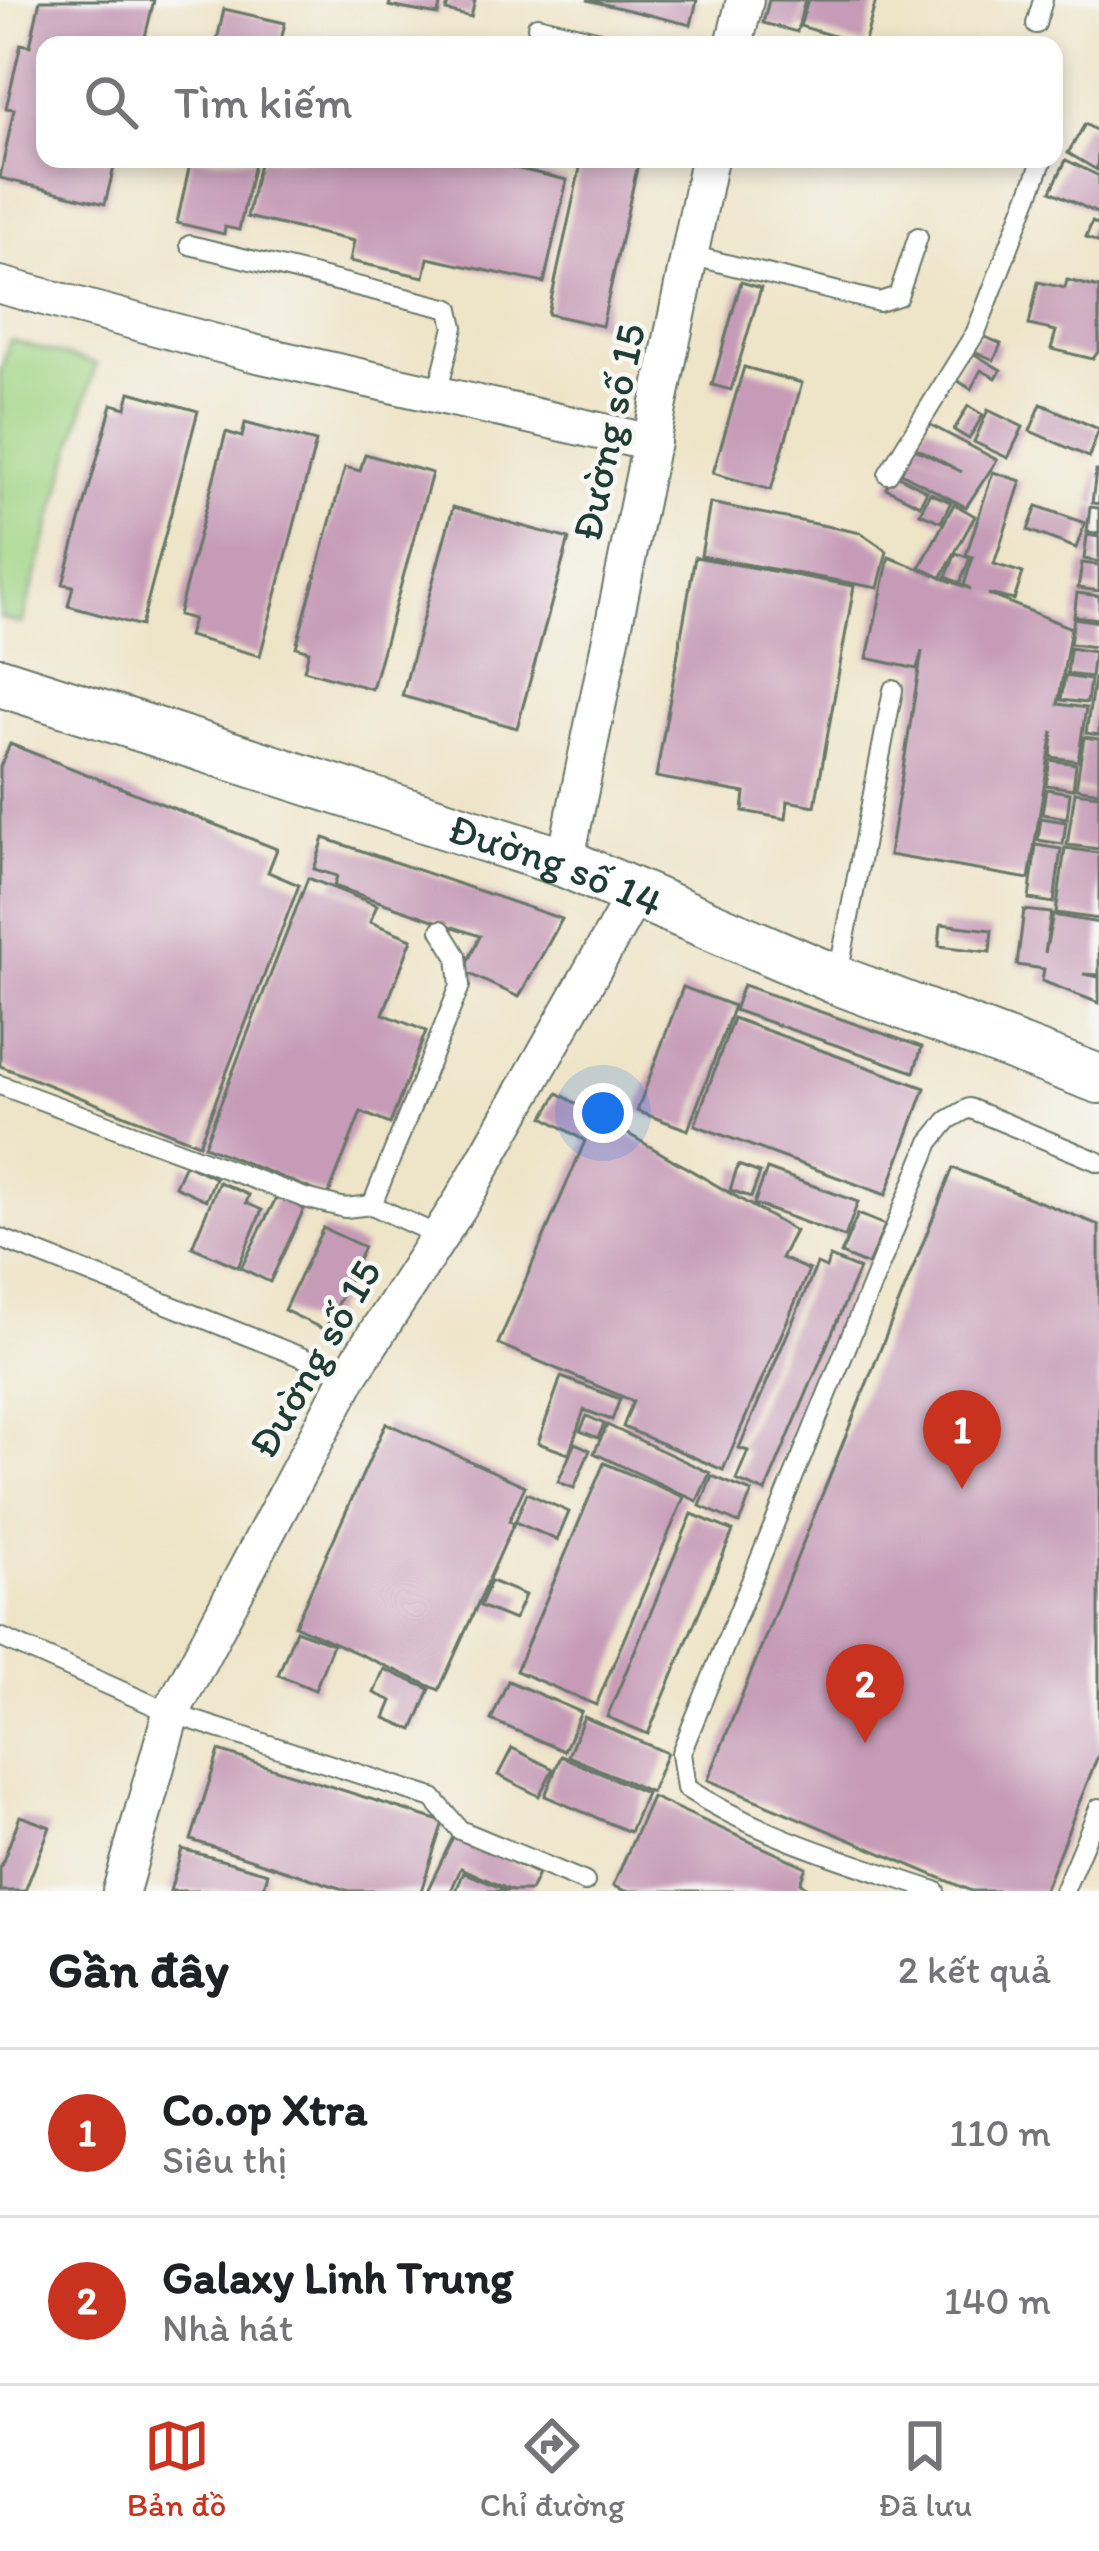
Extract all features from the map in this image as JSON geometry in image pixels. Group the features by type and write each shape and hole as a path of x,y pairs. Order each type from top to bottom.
{"street":[{"path":"743,36 745,0"},
{"name":"Đường số 15","path":"565,863 707,168"},
{"path":"0,285 253,353 652,442"},
{"name":"Đường số 14","path":"0,682 565,863 837,980 1099,1079"},
{"name":"Đường số 15","path":"121,1891 171,1713 350,1376 439,1236 635,893"}],"lane":[{"path":"1036,24 1043,0"},
{"path":"537,26 579,36"},
{"path":"888,474 976,332 1039,168"},
{"path":"690,255 879,302 898,296 918,237"},
{"path":"190,245 450,309 454,326 436,394"},
{"path":"837,980 893,689"},
{"path":"372,1204 460,986 457,956 441,930"},
{"path":"0,1084 305,1198 345,1208 372,1204 439,1236"},
{"path":"935,1891 760,1831 716,1808 686,1788 681,1753 930,1142 947,1120 969,1108 1099,1162"},
{"path":"0,1238 350,1376"},
{"path":"0,1637 171,1713 434,1798 460,1831 585,1882"},
{"path":"1064,1891 1099,1808"}],"green space":[{"path":"10,340 96,364 22,624 0,618 0,373"}],"building":[{"path":"40,0 154,0 145,36 36,36 36,168 114,168 105,204 0,178 14,109 6,108 21,44 30,46"},
{"path":"391,0 441,0 438,15 389,6"},
{"path":"449,0 475,0 471,17 446,11"},
{"path":"587,0 697,0 691,25"},
{"path":"769,0 805,0 797,32 763,23"},
{"path":"808,0 876,0 866,36 834,36 800,26"},
{"path":"224,9 285,23 282,36 218,36"},
{"path":"1085,124 1099,132 1097,170 1068,153"},
{"path":"1066,160 1099,176 1099,214 1051,191"},
{"path":"189,168 253,168 239,230 225,227 224,234 177,223"},
{"path":"258,168 514,168 567,180 544,283 428,258 424,277 350,261 354,241 247,217"},
{"path":"580,168 637,168 602,326 548,314"},
{"path":"1092,222 1099,225 1099,243 1086,237"},
{"path":"1067,280 1099,288 1099,350 1093,359 1051,349 1056,331 1029,325 1038,282 1065,288"},
{"path":"741,282 761,288 731,390 712,385"},
{"path":"979,334 1001,344 994,360 972,350"},
{"path":"971,352 1001,370 996,378 981,370 971,389 955,379"},
{"path":"744,367 802,383 771,490 713,473"},
{"path":"130,392 198,411 141,626 68,606 73,586 63,584 112,404 126,408"},
{"path":"1041,404 1099,429 1089,457 1030,431"},
{"path":"968,406 983,415 969,439 954,430"},
{"path":"988,410 1023,427 1008,458 974,442"},
{"path":"245,423 316,442 260,656 188,636 193,619 178,615 226,432 242,437"},
{"path":"927,423 997,460 966,507 901,473 913,448 962,472 914,447"},
{"path":"365,454 432,473 372,689 304,670 309,651 296,647 345,467 360,471"},
{"path":"1099,471 1099,504 1092,503"},
{"path":"993,472 1021,481 994,564 1023,573 1014,600 988,594 1071,628 1058,704 1086,708 1078,761 1051,757 1053,731 1029,879 889,855 922,651 917,669 867,658 889,557 971,589 964,585 973,557 966,555"},
{"path":"893,473 927,491 920,505 886,488"},
{"path":"930,493 951,502 941,522 920,513"},
{"path":"710,503 861,533 887,551 878,588 701,556"},
{"path":"954,504 975,516 941,578 920,567"},
{"path":"1037,506 1085,523 1076,548 1028,530"},
{"path":"453,507 569,539 517,728 402,696"},
{"path":"1090,507 1099,508 1099,534 1087,532"},
{"path":"1087,535 1099,537 1099,562 1084,559"},
{"path":"956,553 970,558 960,583 946,577"},
{"path":"695,557 854,586 815,806 788,801 786,819 743,811 745,793 656,777"},
{"path":"1082,563 1099,565 1099,591 1078,588"},
{"path":"1077,593 1099,596 1099,619 1074,616"},
{"path":"1074,618 1099,622 1096,647 1070,644"},
{"path":"1070,648 1094,652 1091,677 1067,674"},
{"path":"1065,676 1090,680 1087,703 1061,700"},
{"path":"1094,679 1099,680 1099,735 1086,733"},
{"path":"1084,737 1099,739 1099,792 1076,788"},
{"path":"10,744 277,849 268,872 299,885 199,1144 0,1066 0,767"},
{"path":"1050,760 1076,764 1073,789 1046,785"},
{"path":"1046,789 1070,793 1067,818 1042,814"},
{"path":"1075,792 1099,795 1099,849 1067,845"},
{"path":"1041,818 1066,822 1063,844 1038,840"},
{"path":"324,838 562,919 519,997 463,971 480,936 334,886 337,876 314,869"},
{"path":"1036,845 1061,849 1054,903 1029,899"},
{"path":"1065,848 1099,853 1099,919 1056,913"},
{"path":"308,878 377,905 370,922 412,939 383,1014 426,1031 390,1124 361,1112 328,1196 204,1146"},
{"path":"1024,910 1051,913 1045,953 1053,915 1099,923 1099,975 1083,974 1099,977 1099,1003 1042,981 1044,969 1017,965"},
{"path":"941,924 992,930 990,952 939,946"},
{"path":"743,985 922,1047 914,1072 734,1010"},
{"path":"683,987 734,1006 688,1130 637,1111"},
{"path":"733,1018 925,1088 886,1195 695,1125"},
{"path":"558,1093 795,1231 781,1258 809,1270 723,1470 623,1427 633,1401 498,1344 585,1141 544,1117"},
{"path":"185,1164 215,1178 206,1200 175,1186"},
{"path":"738,1165 760,1173 751,1197 730,1190"},
{"path":"953,1168 1099,1225 1099,1753 1044,1891 971,1891 708,1780"},
{"path":"767,1169 858,1202 845,1237 754,1204"},
{"path":"219,1182 249,1195 246,1203 262,1210 238,1267 192,1247"},
{"path":"277,1196 304,1209 270,1282 241,1268"},
{"path":"858,1214 885,1225 868,1265 841,1254"},
{"path":"323,1228 364,1247 325,1330 284,1310"},
{"path":"830,1257 859,1269 765,1492 736,1480 748,1451 739,1448 817,1264 826,1268"},
{"path":"561,1377 620,1399 612,1420 584,1410 569,1454 538,1443"},
{"path":"587,1416 604,1424 598,1438 580,1431"},
{"path":"386,1423 525,1486 509,1521 514,1523 439,1690 295,1625"},
{"path":"607,1425 710,1473 697,1501 594,1453"},
{"path":"575,1443 590,1450 574,1488 558,1482"},
{"path":"604,1463 684,1497 596,1705 516,1671"},
{"path":"712,1476 752,1492 739,1523 700,1506"},
{"path":"527,1493 569,1512 557,1540 515,1522"},
{"path":"692,1514 733,1531 648,1734 607,1717"},
{"path":"491,1581 525,1595 514,1620 480,1606"},
{"path":"296,1630 333,1644 315,1690 278,1675"},
{"path":"384,1669 430,1689 413,1730 385,1718 392,1701 374,1693"},
{"path":"508,1681 581,1712 564,1751 491,1720"},
{"path":"584,1717 667,1753 651,1792 568,1756"},
{"path":"512,1748 553,1769 539,1796 498,1775"},
{"path":"219,1751 443,1822 421,1891 349,1891 191,1840"},
{"path":"561,1756 646,1793 630,1832 545,1796"},
{"path":"652,1797 806,1867 800,1882 810,1891 625,1891 613,1886"},
{"path":"20,1816 50,1827 25,1891 0,1891 0,1869"},
{"path":"454,1835 538,1874 530,1891 512,1891 461,1868 451,1891 427,1891"},
{"path":"182,1849 268,1873 263,1891 170,1891"},
{"path":"464,1872 508,1891 456,1891"}],"place":[{"name":"Co.op Xtra","path":"962,1489"},
{"name":"Galaxy Linh Trung","path":"865,1743"}]}
